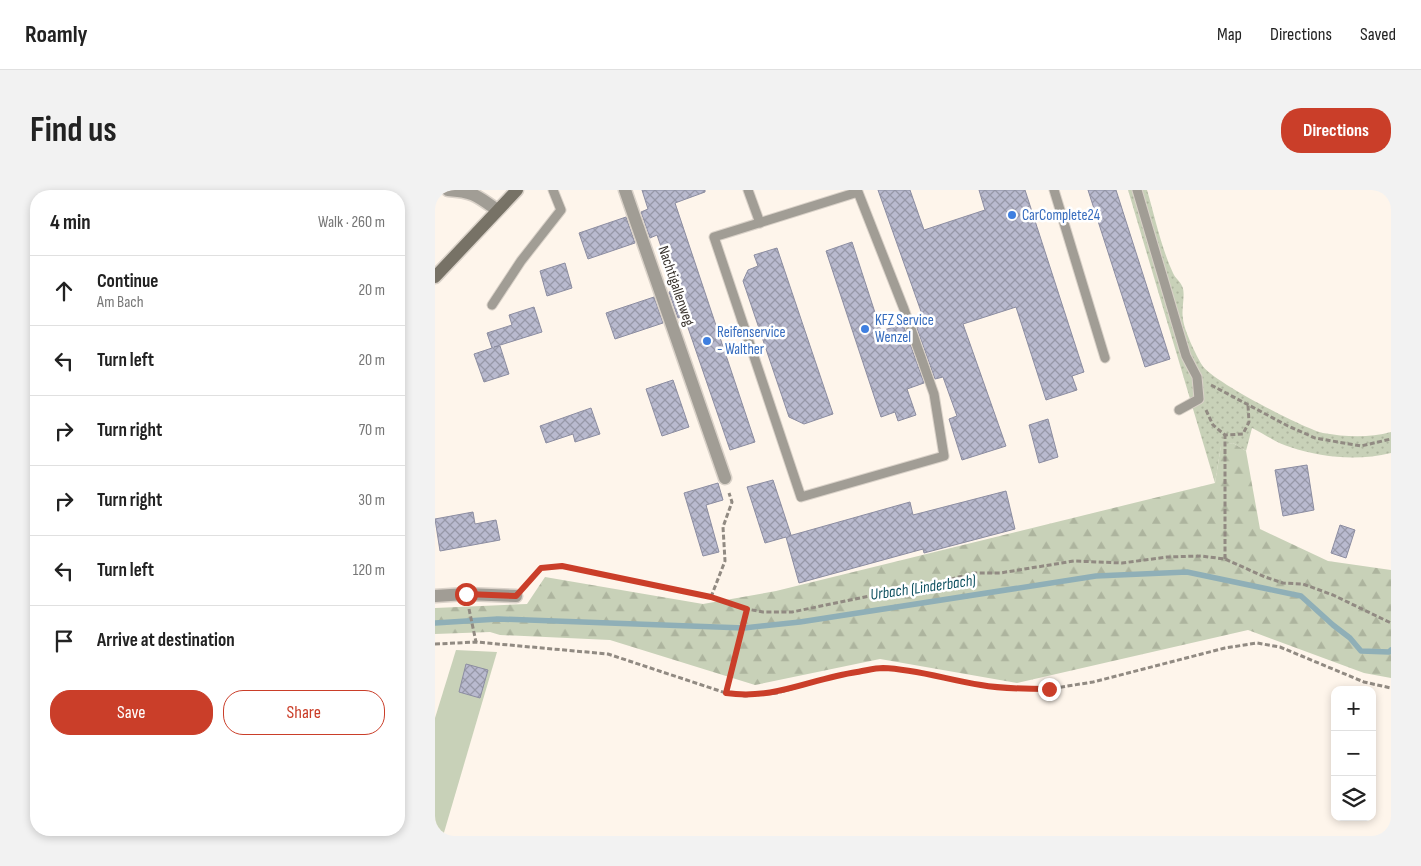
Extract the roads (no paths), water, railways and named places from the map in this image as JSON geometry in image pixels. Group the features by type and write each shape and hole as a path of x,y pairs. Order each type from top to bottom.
{"street":[{"path":"448,190 468,191 479,196 497,210"},
{"path":"435,277 517,190"},
{"name":"Nachtigallenweg","path":"625,190 725,478"},
{"path":"435,596 466,594 516,596"}],"lane":[{"path":"492,305 521,261 561,210 553,190"},
{"path":"748,190 760,223"},
{"path":"1054,190 1105,358"},
{"path":"1137,190 1186,356 1197,377 1199,399 1179,410"},
{"path":"858,192 904,309 933,394 944,456 801,497 714,237 760,223 858,192"}],"waterway":[{"name":"Urbach (Linderbach)","path":"435,623 498,619 744,628 800,622 1096,576 1187,572 1301,596 1350,638 1361,651 1389,652 1391,650"}],"place":[{"name":"CarComplete24","path":"1012,215"},
{"name":"KFZ Service Wenzel","path":"865,329"},
{"name":"Reifenservice - Walther","path":"707,341"}]}
